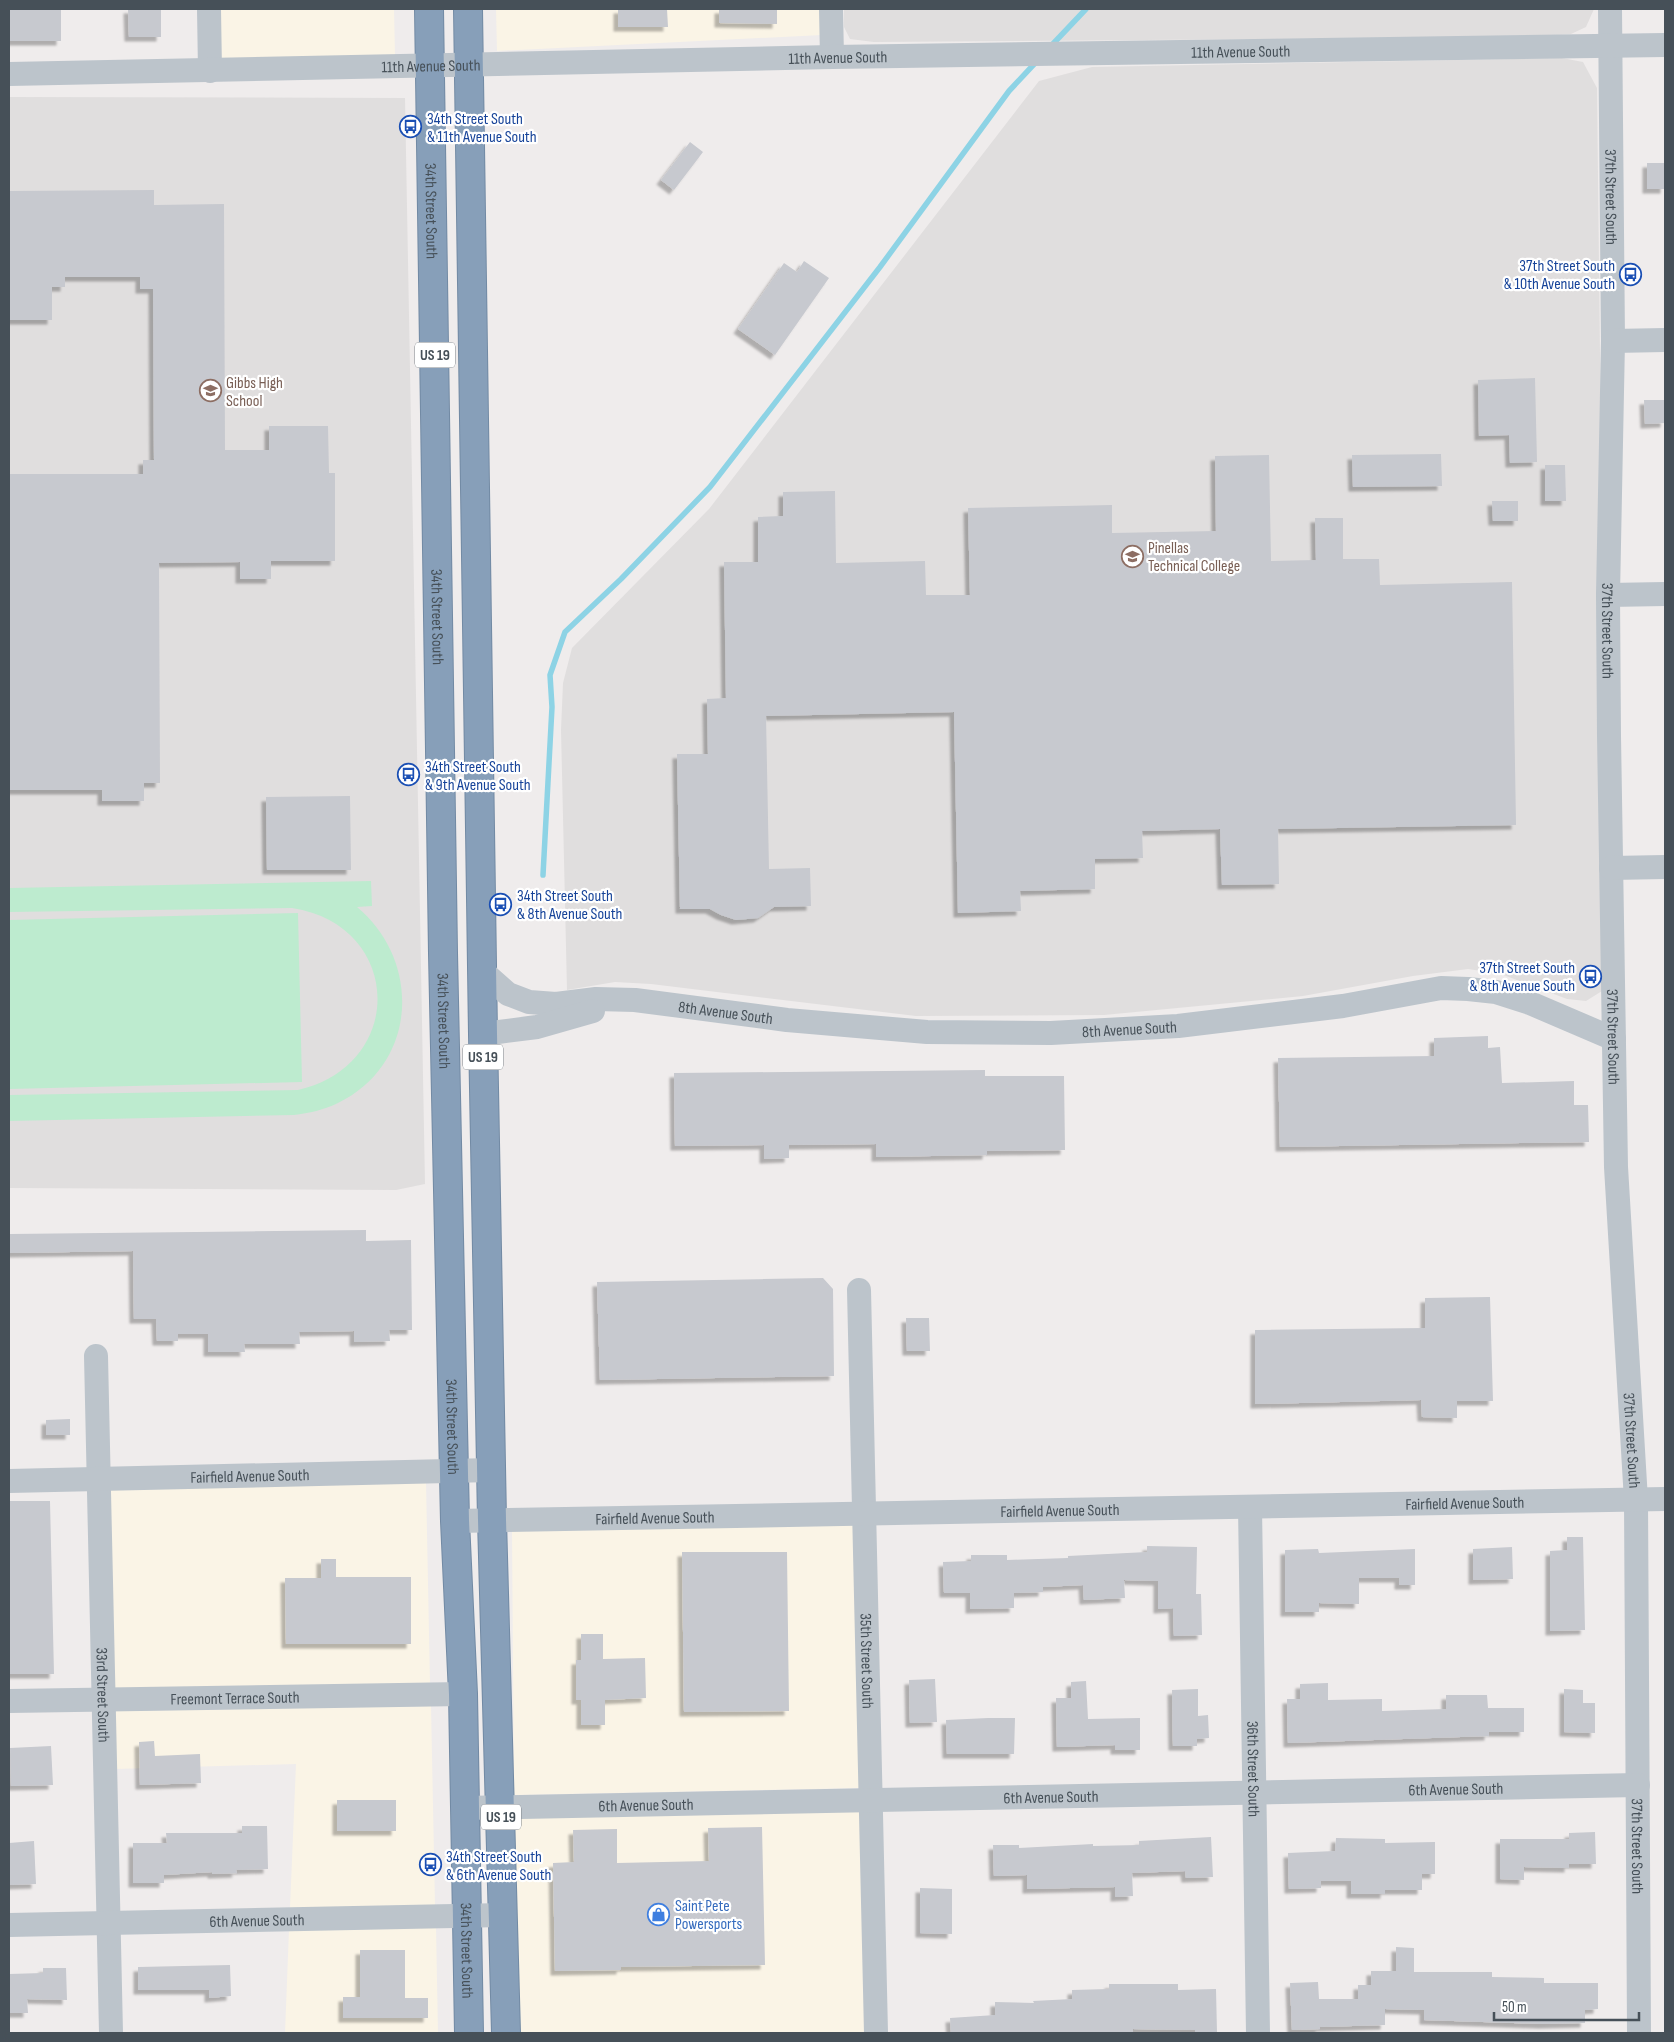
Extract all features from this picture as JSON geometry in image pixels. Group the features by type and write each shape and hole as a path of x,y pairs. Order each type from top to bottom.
{"highway":[{"name":"34th Street South","path":"430,9 429,66 443,953 455,1521 463,1694 469,2033"},
{"name":"US 19","path":"468,9 492,1520 506,2033"},
{"path":"443,953 483,1034"}],"street":[{"path":"209,9 210,71"},
{"path":"831,9 832,57"},
{"name":"37th Street South","path":"1610,9 1613,341 1608,595 1614,1039 1616,1167 1636,1500 1639,2033"},
{"name":"11th Avenue South","path":"9,74 832,57 1665,45"},
{"path":"1613,341 1665,340"},
{"path":"1608,595 1665,594"},
{"path":"1612,868 1665,867"},
{"name":"8th Avenue South","path":"482,971 508,994 529,1002 556,1004 596,999 635,1000 787,1020 927,1032 1051,1032 1178,1026 1343,1006 1441,988 1468,989 1496,992 1530,1003 1614,1039"},
{"name":"8th Avenue South","path":"483,1034 537,1027 635,1000"},
{"name":"35th Street South","path":"859,1290 876,2033"},
{"name":"33rd Street South","path":"96,1356 111,2033"},
{"name":"Fairfield Avenue South","path":"9,1481 492,1470"},
{"name":"Fairfield Avenue South","path":"455,1521 1665,1499"},
{"name":"36th Street South","path":"1250,1507 1258,2033"},
{"name":"Freemont Terrace South","path":"9,1701 463,1694"},
{"name":"6th Avenue South","path":"465,1808 1638,1785"},
{"name":"6th Avenue South","path":"9,1924 504,1915"}],"shaded area":[{"path":"219,9 394,9 395,55 220,59"},
{"path":"496,9 821,9 822,35 497,51"},
{"path":"844,9 1594,9 1586,27 1571,34 1529,37 874,42 850,39 844,27"},
{"name":"Pinellas Technical College","path":"1562,58 1583,62 1597,88 1607,976 1602,991 1586,1001 1567,999 1501,974 1468,969 1413,976 1303,996 1104,1015 916,1016 651,984 615,982 567,990 561,730 563,683 572,648 709,509 1039,81 1092,67"},
{"name":"Gibbs High School","path":"9,97 405,98 425,1184 396,1190 9,1188"},
{"path":"426,1482 430,1684 113,1689 109,1490"},
{"path":"854,1525 860,1788 514,1795 512,1531"},
{"path":"431,1706 435,1905 290,1908 296,1764 115,1769 114,1711"},
{"path":"861,1811 866,2033 517,2033 514,1818"},
{"path":"436,1927 438,2033 285,2033 289,1930"}],"green space":[{"path":"371,881 372,906 357,907 378,929 393,955 401,982 402,1011 396,1038 384,1064 364,1086 338,1103 316,1111 294,1115 9,1121 9,1095 298,1090 334,1076 359,1053 373,1026 378,996 371,966 355,940 329,920 292,908 9,912 9,888"},
{"path":"298,913 302,1082 9,1089 9,920"}],"building":[{"path":"9,9 61,9 61,41 9,41"},
{"path":"128,9 161,9 161,37 129,37"},
{"path":"618,9 667,9 668,27 618,27"},
{"path":"719,9 777,9 777,24 719,23"},
{"path":"690,142 703,152 674,190 661,180"},
{"path":"1647,163 1665,163 1665,189 1647,189"},
{"path":"154,190 154,205 224,204 225,450 269,450 269,426 328,426 329,473 335,473 335,561 271,561 271,579 240,579 240,562 159,563 160,783 144,783 144,801 102,801 102,790 9,790 9,474 143,474 143,460 154,460 153,289 140,289 140,277 65,277 65,287 52,287 52,320 9,320 9,191"},
{"path":"804,261 829,278 775,355 738,329 784,263 797,272"},
{"path":"1535,378 1537,462 1510,463 1509,435 1479,436 1478,380"},
{"path":"1644,400 1665,400 1665,423 1645,424"},
{"path":"1441,454 1442,486 1353,487 1352,455"},
{"path":"1269,455 1271,561 1316,560 1315,518 1343,518 1343,559 1379,559 1380,585 1512,582 1516,825 1278,829 1279,884 1222,885 1220,829 1142,831 1143,858 1095,859 1095,889 1020,891 1021,911 958,913 954,712 766,716 769,869 810,868 811,906 774,907 758,918 736,920 710,909 680,909 677,754 708,754 707,699 726,698 724,562 758,562 758,517 783,516 783,492 835,491 836,563 925,561 926,595 970,595 968,508 1112,505 1112,533 1216,531 1215,456"},
{"path":"1545,465 1565,465 1566,501 1545,501"},
{"path":"1492,501 1518,501 1518,521 1493,521"},
{"path":"350,796 351,870 267,870 266,797"},
{"path":"1488,1036 1488,1048 1500,1047 1502,1083 1574,1081 1574,1105 1588,1105 1589,1142 1280,1147 1278,1058 1434,1056 1434,1038"},
{"path":"985,1070 985,1076 1064,1076 1065,1150 987,1151 987,1155 876,1157 876,1144 789,1145 789,1158 764,1159 764,1145 675,1146 674,1073"},
{"path":"366,1230 366,1241 411,1240 412,1330 389,1330 390,1341 354,1342 354,1331 299,1332 300,1344 244,1344 245,1352 208,1352 208,1334 178,1334 178,1341 157,1341 156,1319 134,1319 133,1251 9,1253 9,1234"},
{"path":"823,1278 833,1289 834,1376 600,1380 597,1282"},
{"path":"1490,1297 1493,1401 1457,1401 1457,1418 1422,1417 1421,1400 1255,1404 1255,1330 1425,1328 1425,1298"},
{"path":"906,1318 929,1318 930,1351 907,1351"},
{"path":"70,1419 70,1435 46,1435 46,1420"},
{"path":"9,1501 50,1501 54,1674 9,1674"},
{"path":"1567,1537 1583,1537 1585,1630 1550,1631 1550,1551 1567,1550"},
{"path":"1147,1546 1197,1547 1196,1594 1201,1594 1202,1635 1174,1636 1173,1608 1158,1609 1158,1581 1124,1580 1125,1598 1084,1600 1083,1585 1043,1587 1043,1592 1014,1593 1014,1608 970,1609 970,1593 944,1593 943,1562 971,1561 971,1555 1007,1555 1007,1560 1068,1558 1068,1556 1147,1552"},
{"path":"1512,1547 1513,1579 1473,1580 1473,1549"},
{"path":"1318,1549 1319,1553 1415,1549 1415,1585 1399,1585 1399,1578 1359,1578 1359,1604 1319,1603 1319,1612 1285,1612 1285,1550"},
{"path":"682,1552 787,1552 789,1711 684,1712"},
{"path":"321,1559 336,1559 336,1577 411,1577 411,1644 286,1644 285,1578 321,1578"},
{"path":"581,1634 603,1634 603,1659 645,1658 646,1698 605,1700 605,1725 581,1725 581,1700 576,1700 576,1660 581,1660"},
{"path":"935,1679 937,1722 910,1723 909,1680"},
{"path":"1086,1681 1088,1719 1140,1718 1140,1750 1115,1750 1115,1745 1057,1747 1056,1698 1071,1698 1071,1682"},
{"path":"1328,1683 1328,1700 1382,1699 1382,1711 1446,1709 1446,1695 1487,1695 1488,1708 1524,1708 1524,1732 1489,1732 1489,1736 1288,1743 1287,1699 1300,1699 1300,1684"},
{"path":"1198,1689 1198,1716 1208,1715 1209,1738 1197,1739 1197,1746 1173,1746 1172,1690"},
{"path":"1564,1689 1583,1690 1583,1703 1595,1703 1595,1733 1564,1732"},
{"path":"1015,1718 1014,1754 947,1754 946,1720"},
{"path":"154,1741 155,1756 200,1754 201,1783 140,1785 139,1742"},
{"path":"51,1746 53,1785 11,1786 10,1748"},
{"path":"337,1800 396,1800 396,1831 337,1831"},
{"path":"242,1826 267,1826 268,1869 236,1870 237,1873 212,1874 212,1872 164,1875 164,1883 133,1883 133,1843 167,1843 166,1833 242,1833"},
{"name":"Saint Pete Powersports","path":"762,1827 765,1965 621,1967 621,1970 555,1971 553,1863 574,1862 573,1830 617,1829 617,1863 709,1861 708,1828"},
{"path":"1595,1832 1596,1864 1569,1864 1569,1868 1524,1867 1524,1880 1500,1879 1500,1839 1569,1839 1569,1833"},
{"path":"1211,1837 1213,1877 1186,1878 1185,1871 1132,1873 1133,1896 1115,1897 1115,1887 1027,1889 1027,1875 994,1876 993,1845 1019,1845 1019,1848 1093,1844 1093,1846 1139,1845 1139,1841"},
{"path":"1336,1838 1385,1839 1385,1843 1435,1842 1435,1874 1422,1874 1422,1890 1385,1890 1385,1894 1351,1894 1351,1881 1321,1881 1321,1888 1289,1889 1288,1853 1335,1851"},
{"path":"34,1841 36,1884 9,1885 9,1843"},
{"path":"920,1888 952,1889 952,1934 920,1933"},
{"path":"1396,1947 1414,1948 1414,1972 1492,1972 1492,1977 1544,1978 1544,1983 1598,1983 1598,2009 1585,2010 1585,2023 1543,2024 1424,2020 1424,2010 1385,2009 1385,2025 1292,2030 1290,1983 1318,1982 1319,1999 1358,1999 1358,1985 1371,1985 1371,1971 1396,1971"},
{"path":"360,1950 405,1950 405,1998 428,1998 428,2018 343,2018 343,1997 360,1997"},
{"path":"230,1965 231,1996 209,1998 209,1990 138,1990 138,1967"},
{"path":"43,1968 66,1968 67,2000 27,1999 28,2013 9,2013 9,1974 43,1973"},
{"path":"1109,1984 1178,1984 1178,1990 1216,1989 1217,2033 1195,2033 1195,2030 1133,2029 1133,2033 951,2033 950,2018 995,2015 995,2002 1034,2003 1033,2001 1072,1999 1072,1990 1109,1989"}],"waterway":[{"path":"1050,47 1086,9"},
{"path":"543,875 552,707 550,675 565,632 621,579 710,487 880,267 1009,91 1037,61"}],"place":[{"name":"34th Street South & 11th Avenue South","path":"411,127"},
{"name":"37th Street South & 10th Avenue South","path":"1631,274"},
{"name":"Gibbs High School","path":"210,391"},
{"name":"Pinellas Technical College","path":"1132,556"},
{"name":"34th Street South & 9th Avenue South","path":"409,775"},
{"name":"34th Street South & 8th Avenue South","path":"501,904"},
{"name":"37th Street South & 8th Avenue South","path":"1591,976"},
{"name":"34th Street South & 6th Avenue South","path":"430,1865"},
{"name":"Saint Pete Powersports","path":"659,1914"}]}
